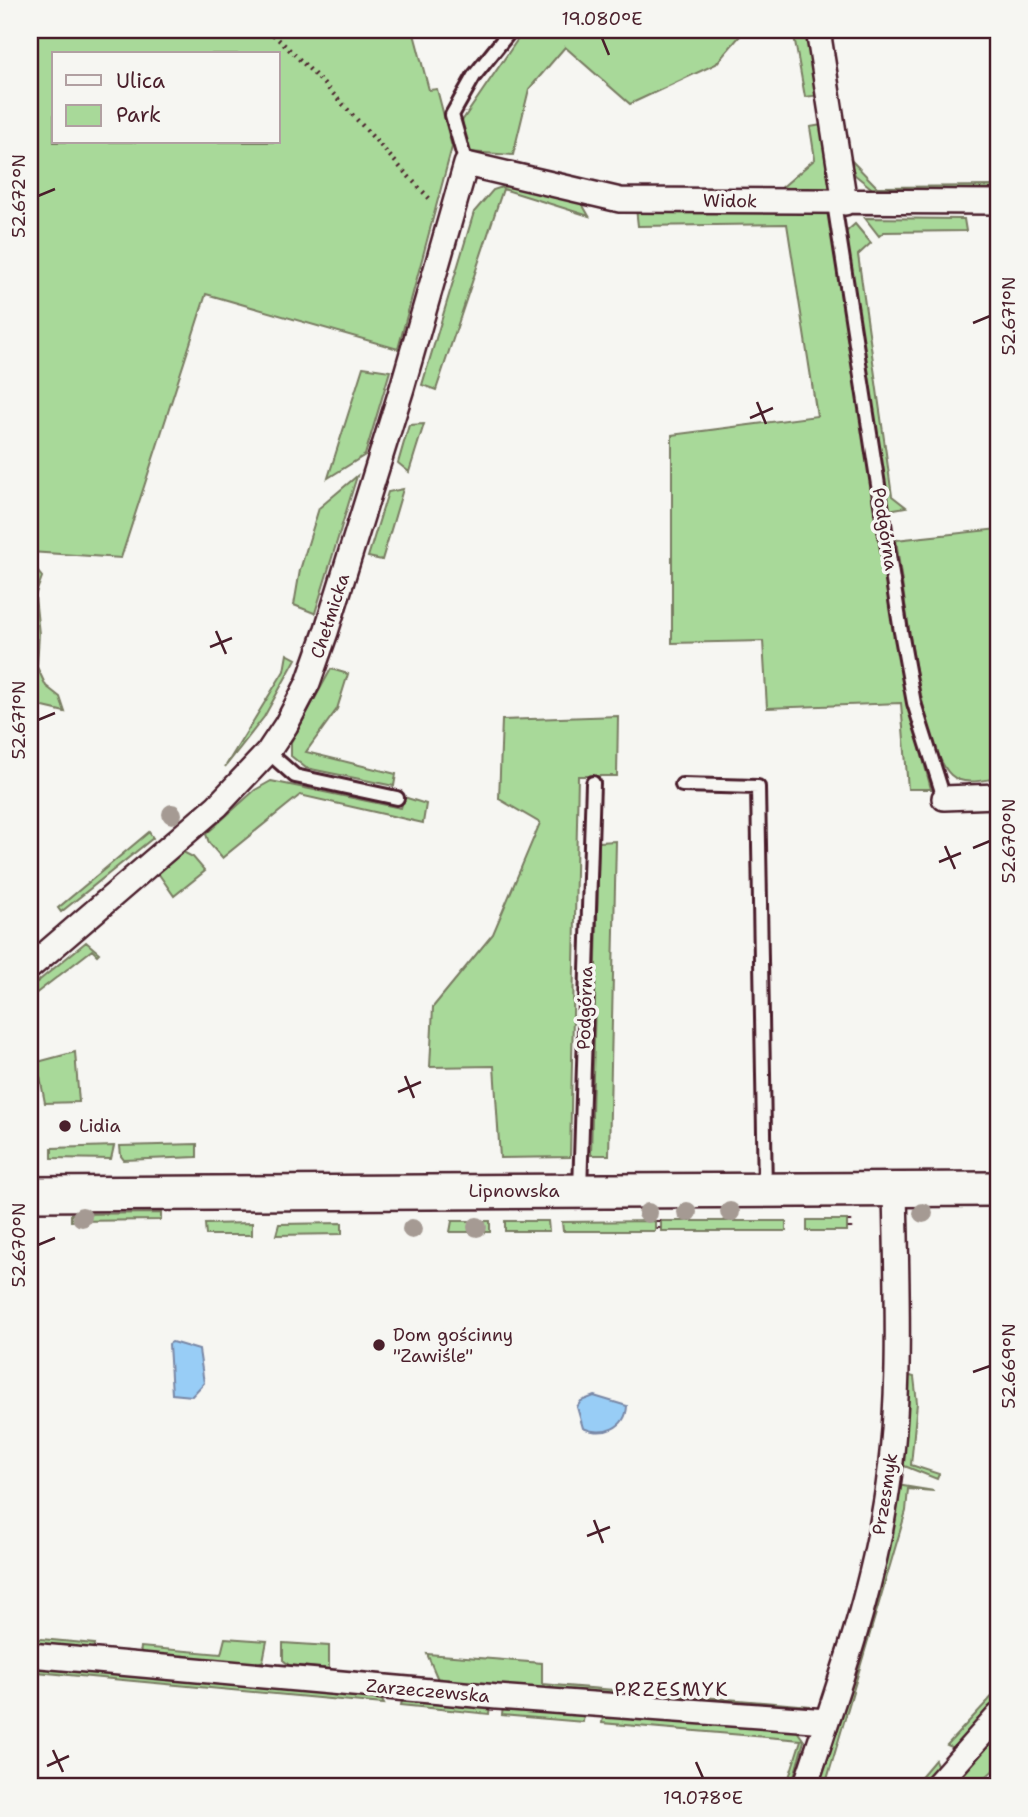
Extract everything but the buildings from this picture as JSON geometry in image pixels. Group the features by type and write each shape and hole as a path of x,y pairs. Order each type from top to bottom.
{"main road":[{"name":"Lipnowska","path":"30,1194 998,1189"}],"street":[{"path":"818,30 840,203"},
{"name":"Chełmicka","path":"30,967 217,806 268,752 308,683 402,388 466,164"},
{"name":"Widok","path":"466,164 620,200 998,202"},
{"name":"Podgórna","path":"944,798 998,796"},
{"name":"Przesmyk","path":"805,1787 865,1596 883,1518 891,1467 897,1369 895,1190"},
{"name":"Zarzeczewska","path":"30,1655 497,1697 827,1721"},
{"path":"935,1787 998,1716"}],"lane":[{"path":"466,164 452,115 474,76 511,30"},
{"name":"Podgórna","path":"840,203 901,632 914,703 944,798"},
{"path":"268,752 295,776 397,798"},
{"name":"Podgórna","path":"580,1191 593,783"},
{"path":"682,785 758,787 765,1191"}],"path":[{"path":"268,30 313,69 360,126 450,219"}],"green space":[{"path":"30,30 413,30 429,90 437,89 452,147 398,349 206,294 121,558 30,552"},
{"path":"524,30 745,30 716,64 630,104 565,47 529,89 513,155 468,152 462,121"},
{"path":"793,30 811,30 821,95 805,97"},
{"path":"822,125 833,189 779,190 815,159 810,127"},
{"path":"849,158 877,187 998,186 998,192 875,191 855,175"},
{"path":"508,185 581,202 589,216 503,189 436,390 422,385 474,212 493,190"},
{"path":"636,208 829,213 908,702 931,789 908,789 901,703 767,708 763,641 672,643 672,435 817,416 787,224 638,226"},
{"path":"865,218 964,219 966,231 884,232 879,236"},
{"path":"855,224 871,243 858,255 892,496 906,507 888,510 846,232"},
{"path":"363,367 390,371 365,455 328,478"},
{"path":"424,424 409,472 398,463 409,425"},
{"path":"357,476 314,613 294,605 300,570 319,508"},
{"path":"403,489 382,560 368,557 388,492"},
{"path":"998,529 998,778 967,781 951,775 940,759 931,733 915,665 896,540"},
{"path":"30,562 42,577 35,596 39,634 37,667 46,686 60,697 65,712 35,705 30,707"},
{"path":"287,654 296,659 264,717 225,767 284,671"},
{"path":"331,669 348,674 337,709 306,752 396,774 394,786 306,768 291,756 291,742"},
{"path":"618,716 617,776 578,776 570,1157 500,1158 494,1066 430,1067 433,1007 493,934 540,823 499,799 502,720"},
{"path":"271,781 401,808 404,797 426,804 423,823 300,795 222,858 209,843 206,834 255,790"},
{"path":"149,832 153,838 61,912 58,908"},
{"path":"616,841 609,1155 591,1155 599,842"},
{"path":"183,852 193,857 205,871 174,896 158,873"},
{"path":"86,942 99,953 97,955 92,950 30,998 30,988"},
{"path":"75,1052 79,1102 45,1103 40,1077 30,1078 30,1064"},
{"path":"197,1144 197,1157 124,1160 120,1146"},
{"path":"114,1146 111,1159 52,1158 52,1148"},
{"path":"161,1213 161,1220 71,1221 71,1214"},
{"path":"807,1220 847,1220 847,1231 807,1231"},
{"path":"452,1221 490,1221 490,1232 450,1232"},
{"path":"505,1221 548,1221 549,1231 505,1231"},
{"path":"655,1221 655,1231 563,1231 562,1222"},
{"path":"661,1221 786,1221 786,1231 661,1231"},
{"path":"252,1223 252,1235 206,1235 205,1224"},
{"path":"342,1223 342,1234 276,1235 279,1224"},
{"path":"907,1375 914,1377 917,1403 911,1465 939,1474 937,1479 902,1465"},
{"path":"897,1485 934,1491 908,1489 906,1511 826,1783 819,1781 882,1565"},
{"path":"30,1638 94,1644 93,1651 30,1645"},
{"path":"225,1638 267,1641 263,1661 255,1665 140,1656 141,1647 221,1654"},
{"path":"283,1643 329,1646 329,1669 289,1665 283,1660"},
{"path":"427,1654 542,1663 542,1684 625,1691 623,1697 439,1682"},
{"path":"38,1668 379,1695 384,1704 37,1672"},
{"path":"998,1690 998,1703 954,1748 947,1745"},
{"path":"666,1694 810,1706 809,1711 665,1701"},
{"path":"412,1697 490,1705 489,1714 401,1705 402,1701"},
{"path":"503,1707 584,1714 583,1722 502,1715"},
{"path":"603,1716 791,1729 797,1731 804,1741 791,1787 786,1787 801,1740 602,1723"},
{"path":"998,1733 998,1766 975,1787 949,1787"},
{"path":"935,1760 938,1767 921,1787 912,1787"}],"water":[{"path":"172,1342 199,1350 204,1383 192,1396 172,1394 169,1344"},
{"path":"594,1396 627,1406 623,1420 613,1429 591,1431 583,1428 577,1407 581,1401"}],"place":[{"name":"Lidia","path":"65,1126"},
{"name":"Dom gościnny \"Zawiśle\"","path":"379,1345"}],"district":[{"name":"PRZESMYK","path":"672,1689"}]}
